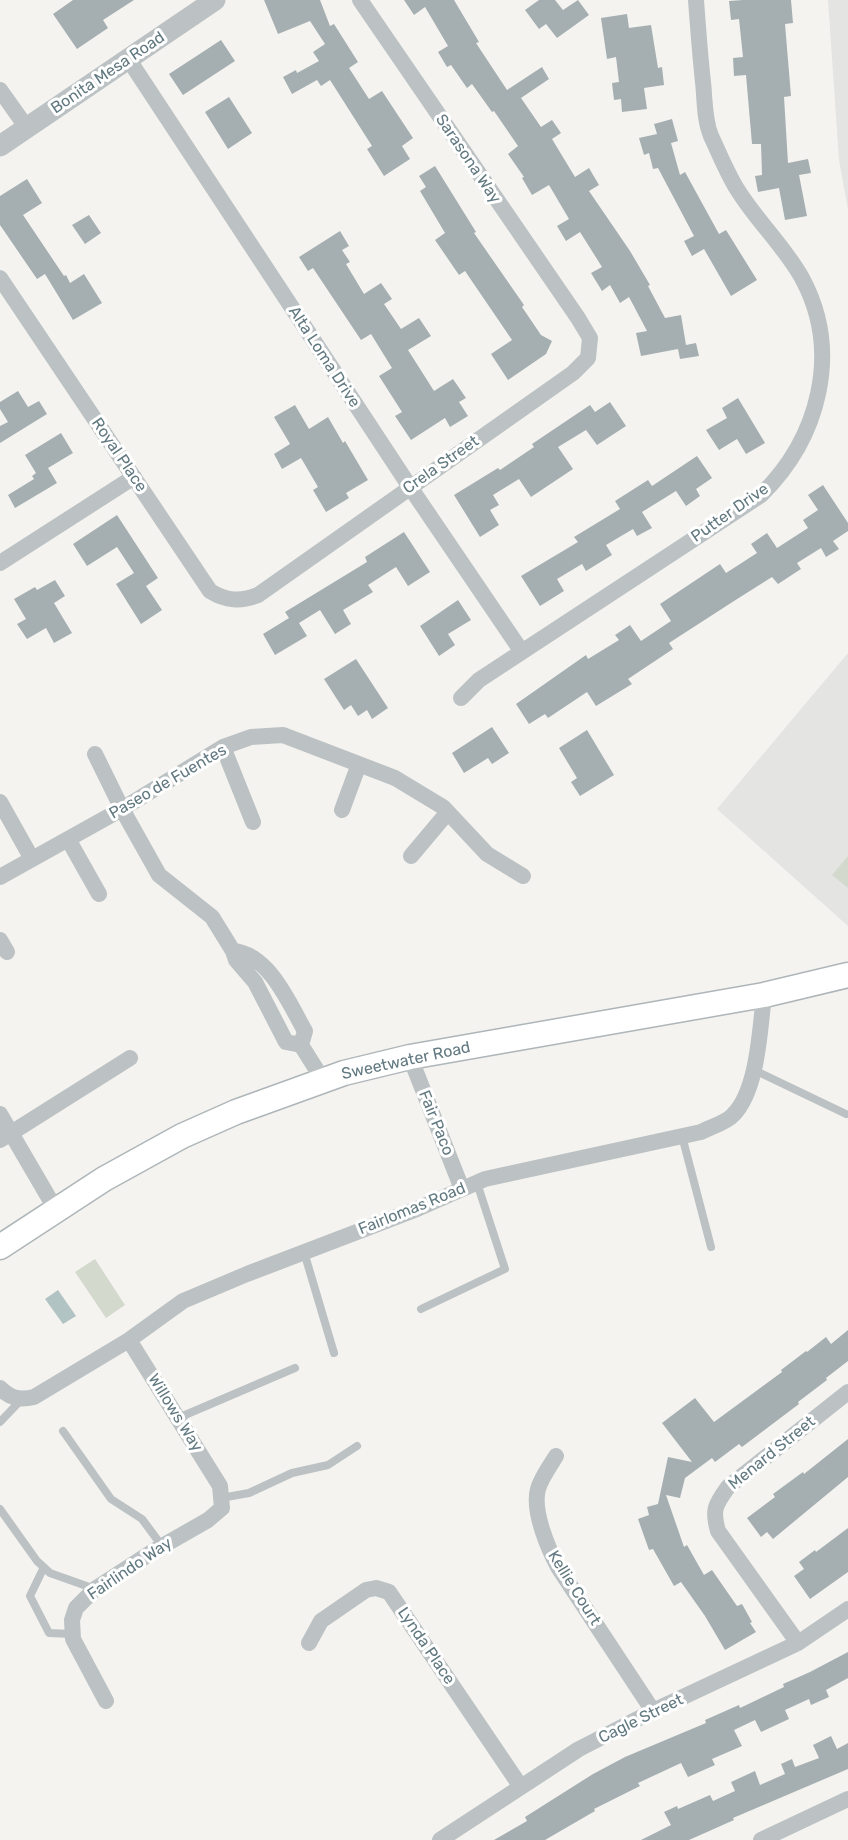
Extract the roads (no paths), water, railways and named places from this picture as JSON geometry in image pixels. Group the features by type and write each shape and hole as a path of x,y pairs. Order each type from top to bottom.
{"main road":[{"name":"Sweetwater Road","path":"0,1246 105,1179 182,1136 236,1112 323,1080 410,1058 764,995 848,975"}],"street":[{"name":"Bonita Mesa Road","path":"0,146 215,0"},
{"name":"Sarasona Way","path":"360,0 578,318"},
{"name":"Putter Drive","path":"461,698 479,680 760,495 781,474 798,450 816,405 822,357 814,307 801,276 736,189 707,124 696,0"},
{"name":"Alta Loma Drive","path":"129,60 410,487 522,652"},
{"path":"0,90 27,128"},
{"name":"Royal Place","path":"0,278 210,591 234,600 258,595"},
{"name":"Crela Street","path":"258,595 573,373 588,358 590,338 578,318"},
{"path":"0,562 134,477"},
{"name":"Paseo de Fuentes","path":"0,878 122,809 223,747 251,737 283,735 395,778 443,807 487,854 523,876"},
{"path":"223,747 253,822"},
{"path":"95,754 122,809 159,875 212,917 233,951 243,952 271,973 305,1031 302,1045 323,1080"},
{"path":"342,810 359,764"},
{"path":"0,802 32,859"},
{"path":"411,856 448,812"},
{"path":"68,839 99,894"},
{"name":"Fairlomas Road","path":"21,1400 34,1397 129,1340 183,1301 417,1209 485,1179 700,1132 732,1117 741,1105 754,1070 764,995"},
{"path":"5,1136 130,1058"},
{"name":"Fair Paco","path":"410,1058 470,1186"},
{"path":"0,1114 5,1136 56,1210"},
{"name":"Willows Way","path":"129,1340 221,1492"},
{"path":"0,1389 8,1396 21,1400"},
{"name":"Menard Street","path":"798,1643 718,1531 714,1518 716,1504 728,1487 848,1392"},
{"name":"Kellie Court","path":"556,1456 538,1490 539,1516 546,1542 558,1567 653,1711"},
{"name":"Fairlindo Way","path":"72,1634 72,1620 76,1608 95,1589 208,1520 222,1508 221,1492"},
{"name":"Lynda Place","path":"309,1643 321,1621 366,1590 376,1588 388,1592 521,1786"},
{"name":"Cagle Street","path":"440,1840 579,1749 653,1711 798,1643 848,1610"},
{"path":"72,1634 73,1640 106,1701"},
{"path":"761,1840 848,1799"}],"lane":[{"path":"754,1070 846,1114"},
{"path":"682,1136 711,1247"},
{"path":"421,1309 505,1269 470,1186"},
{"path":"304,1252 334,1353"},
{"path":"178,1418 295,1368"},
{"path":"0,1422 21,1400"},
{"path":"63,1431 111,1499 142,1519 162,1546"},
{"path":"221,1492 249,1493 292,1473 328,1465 357,1446"},
{"path":"0,1509 37,1562 44,1568 50,1573 95,1589"},
{"path":"44,1568 30,1596 49,1633 72,1634"}]}
